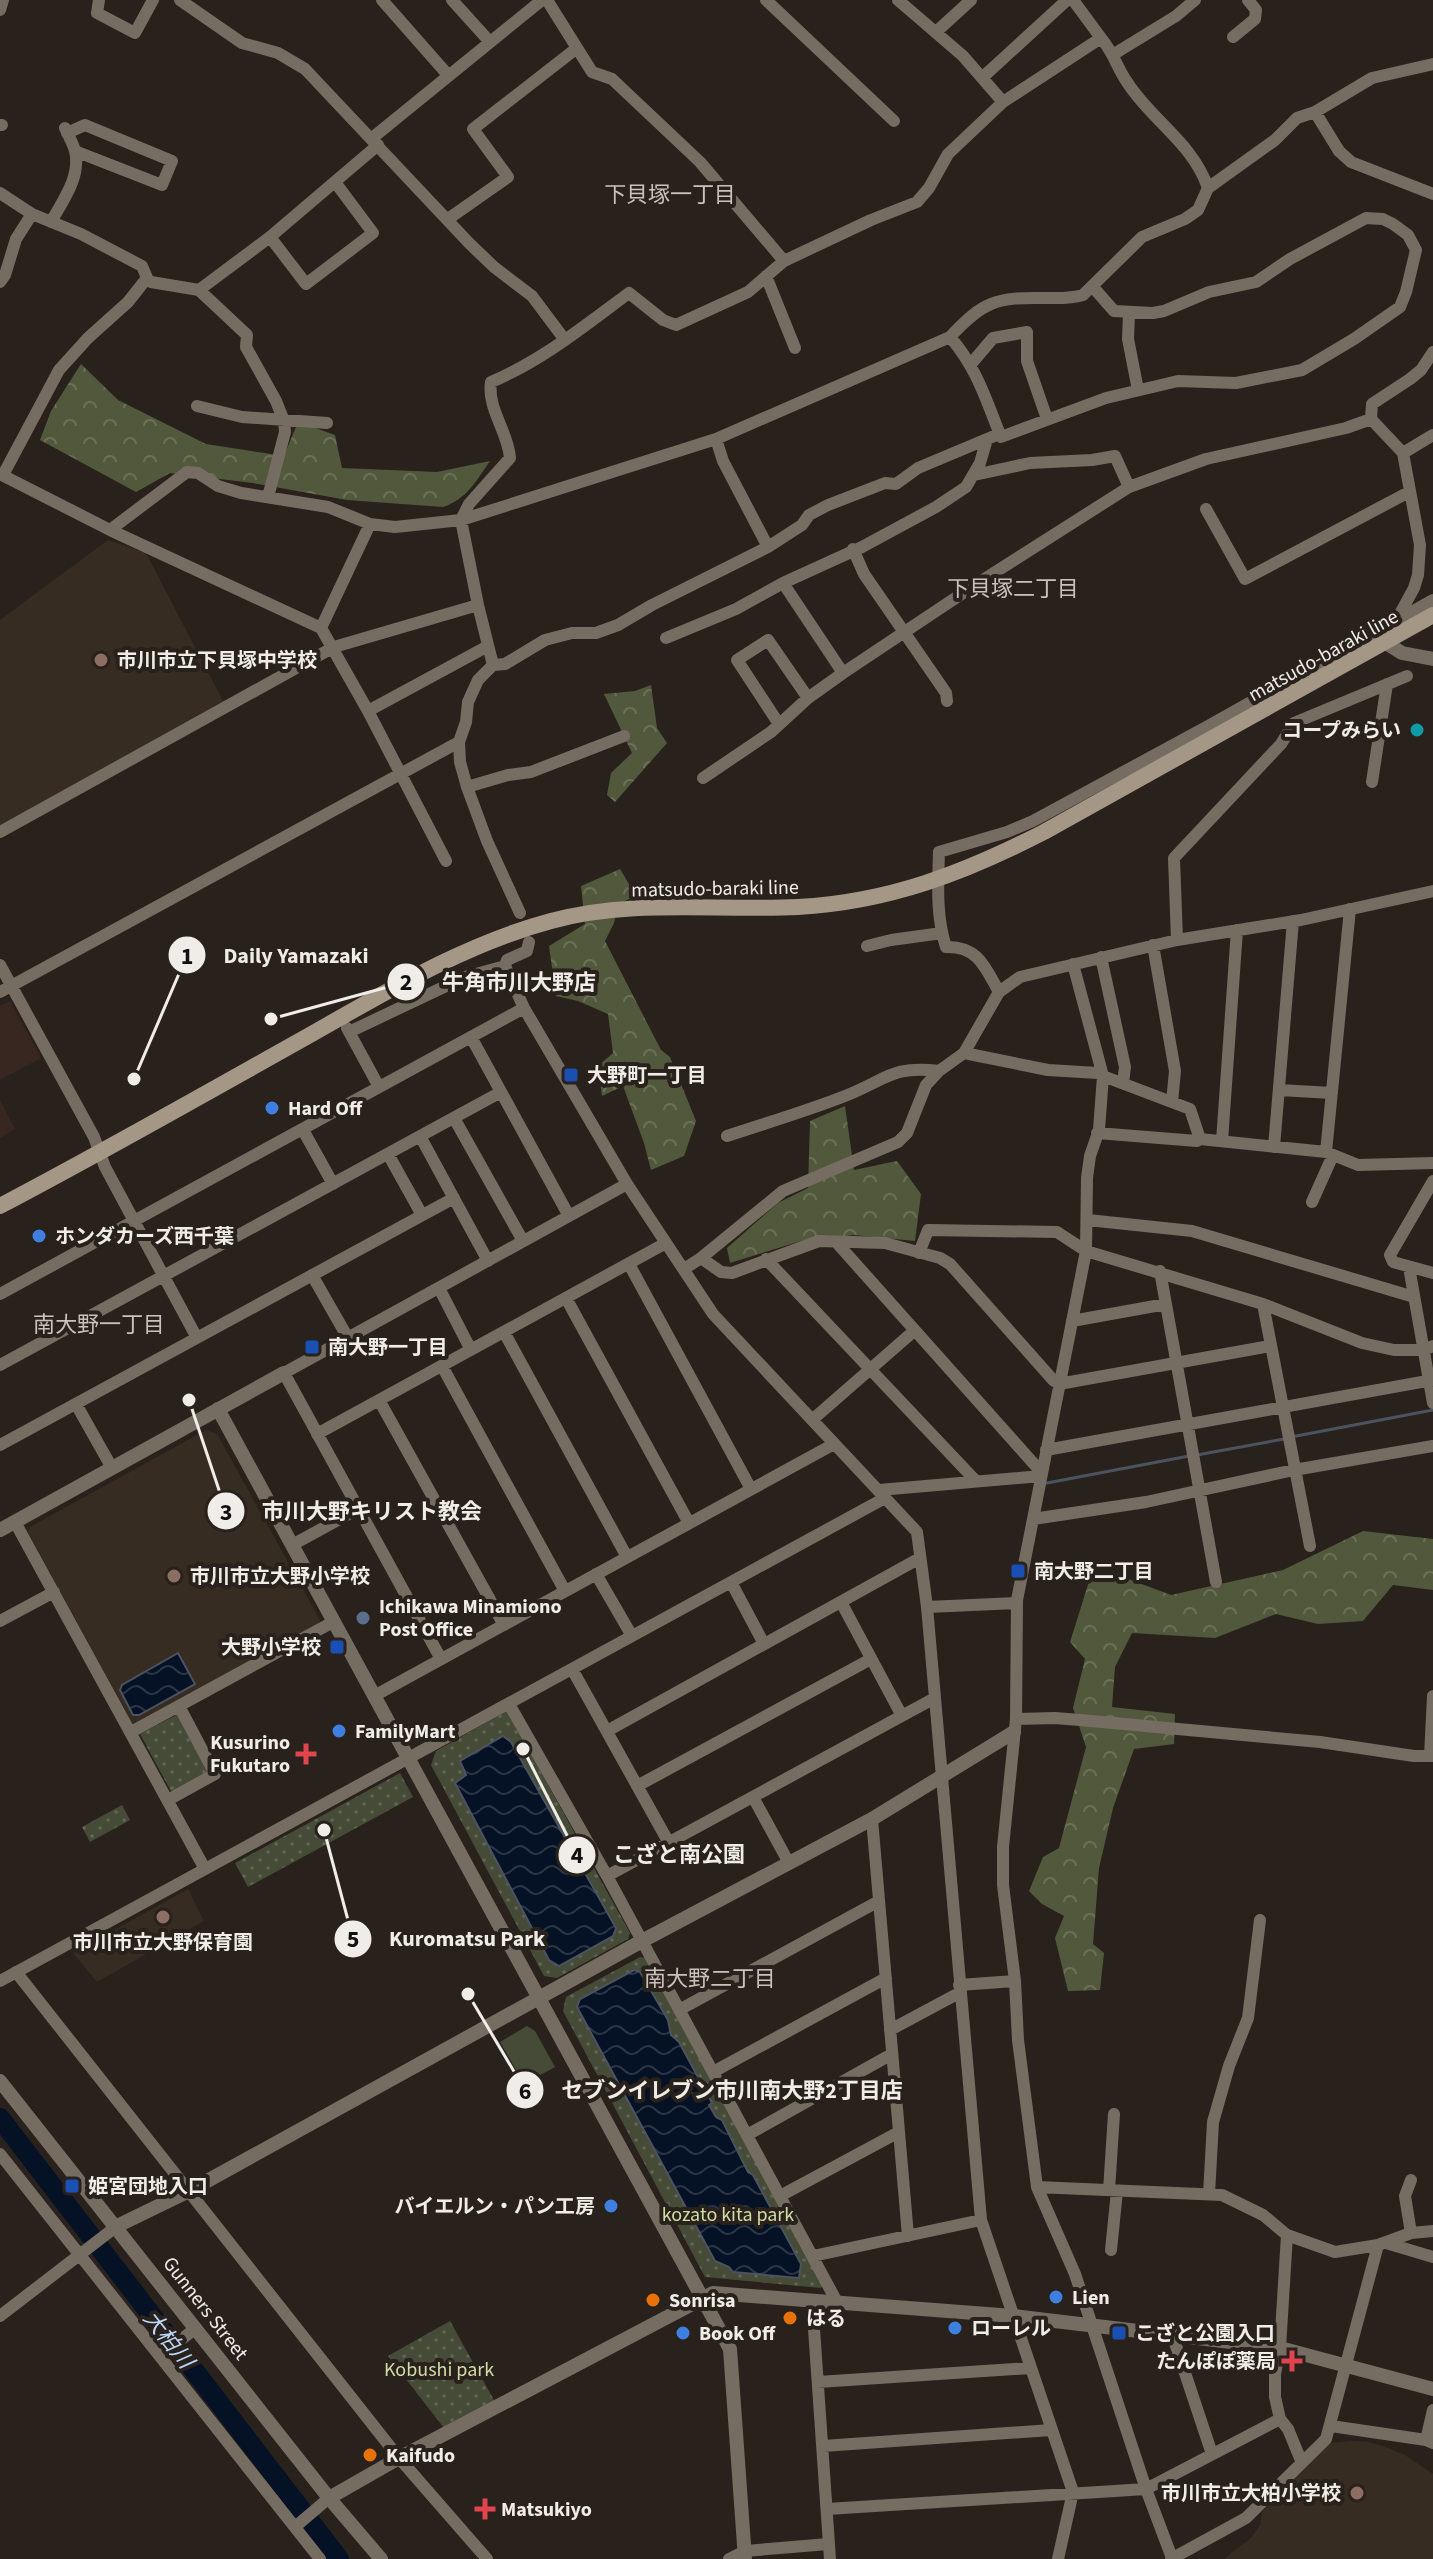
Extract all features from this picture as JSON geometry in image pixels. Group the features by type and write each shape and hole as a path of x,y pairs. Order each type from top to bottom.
{"main road":[{"name":"matsudo-baraki line","path":"0,1206 345,1025 404,982 473,947 556,919 618,910 835,904 893,893 936,880 987,861 1213,731 1386,643 1433,615"}],"street":[{"path":"0,10 3,0"},
{"path":"99,0 97,13 135,33 153,0"},
{"path":"180,0 242,43 278,53 305,69 494,267 532,296 565,340"},
{"path":"382,0 448,75"},
{"path":"452,0 490,42"},
{"path":"199,290 270,237 335,182 448,75 544,0 592,72 612,79 700,162 784,261"},
{"path":"766,0 894,121"},
{"path":"898,0 983,77 1003,102"},
{"path":"936,32 971,0"},
{"path":"983,77 1067,0"},
{"path":"1073,0 1114,54 1126,81 1191,152 1208,188"},
{"path":"1114,54 1176,16 1195,0"},
{"path":"1233,37 1255,19 1256,10 1248,0"},
{"path":"493,665 461,520 469,504 510,458 510,447 489,395 491,382 547,354 629,293 663,320 676,325 748,292 784,261 917,202 929,188 948,154 1003,102 1101,38"},
{"path":"448,219 508,177 473,129 577,48"},
{"path":"110,530 187,472 198,473 218,486 241,493 328,507 370,524 395,527 461,520 716,439 950,337 970,315 988,303 1022,297 1072,299 1083,295 1142,237 1185,219 1198,210 1208,188 1275,140 1297,118 1315,112 1372,78 1433,64"},
{"path":"1315,112 1339,151 1351,162 1433,194"},
{"path":"51,222 73,182 76,169 75,151 66,130 85,125 172,161 162,185 75,151"},
{"path":"270,237 306,284 373,233 335,182"},
{"path":"0,193 32,214 81,234 142,266 151,282 199,290 247,335 246,347 276,401 285,432 268,497"},
{"path":"0,282 16,239 32,214"},
{"path":"520,913 487,841 460,762 459,742 472,688 493,665 505,664 545,640 572,633 596,633 618,625 768,547 802,525 809,515 828,505 885,483 896,484 918,468 993,436 1001,437 1106,398 1178,381 1236,383 1302,370 1400,307 1416,250 1408,235 1393,224 1383,219 1366,218 1283,263 1256,282 1209,292 1164,311 1114,311 1093,287"},
{"path":"766,276 795,348"},
{"path":"147,278 128,302 88,338 59,370 2,475 110,530 321,628 334,647 446,861"},
{"path":"1129,313 1128,339 1138,390"},
{"path":"971,364 993,338 1027,332 1027,361 1047,419"},
{"path":"666,638 736,609 936,507 966,487 993,436 971,364 950,337"},
{"path":"1396,621 1414,588 1420,545 1403,453 1371,419 1372,404 1421,370 1433,352"},
{"path":"197,406 242,417 327,423"},
{"path":"703,778 747,749 843,673 1129,487 1206,459 1346,428 1371,419"},
{"path":"1403,453 1433,435"},
{"path":"716,439 730,475 768,547"},
{"path":"974,475 1030,463 1115,456 1129,487"},
{"path":"1206,509 1245,579 1409,492"},
{"path":"321,628 370,524"},
{"path":"853,549 864,574 946,693 947,701"},
{"path":"783,583 843,673"},
{"path":"999,992 971,950 946,947 937,896 939,852 1033,821 1213,731 1433,600"},
{"path":"0,832 334,647 478,605"},
{"path":"779,724 737,660 768,640 808,698"},
{"path":"1386,643 1402,653 1433,659"},
{"path":"368,711 488,646"},
{"path":"1177,940 1174,858 1281,744 1294,723 1407,676"},
{"path":"1372,782 1387,684"},
{"path":"467,787 531,772 624,736"},
{"path":"6,989 459,742"},
{"path":"684,1269 783,1191 898,1142 907,1133 926,1085 964,1053 999,992 1020,977 1177,940 1293,921 1433,891"},
{"path":"1312,1202 1330,1153 1332,1093 1350,909"},
{"path":"1274,1147 1293,921"},
{"path":"1222,1141 1237,930"},
{"path":"867,946 942,933"},
{"path":"529,942 527,951 507,960 505,966 524,1008 627,1184 713,1314 917,1532 927,1607 981,2220 1073,2492 1058,2559"},
{"path":"1153,945 1175,1071 1172,1102"},
{"path":"1101,957 1125,1067 1123,1083"},
{"path":"1073,964 1103,1076 1097,1133 1087,1178 1086,1251 1017,1603 1015,1726 1003,1885 1015,1981 1018,2040 1037,2187 1075,2274 1172,2558 1246,2518 1326,2439 1382,2244"},
{"path":"0,965 6,989 94,1137 99,1154 197,1338"},
{"path":"379,1087 345,1025 465,977 505,966"},
{"path":"0,1294 524,1008"},
{"path":"471,1037 569,1216"},
{"path":"964,1053 1048,1070 1098,1073 1190,1109 1200,1139"},
{"path":"727,1136 847,1096 898,1071 916,1068 939,1071"},
{"path":"1279,1090 1332,1093"},
{"path":"0,1365 501,1092"},
{"path":"454,1118 523,1241"},
{"path":"303,1130 333,1184"},
{"path":"1097,1133 1200,1139 1330,1153 1358,1165 1433,1163"},
{"path":"420,1136 488,1261"},
{"path":"388,1154 422,1215"},
{"path":"1433,1181 1390,1255 1393,1262 1433,1273"},
{"path":"0,1530 627,1184"},
{"path":"0,1445 454,1198"},
{"path":"1088,1220 1192,1231 1414,1297"},
{"path":"919,1253 928,1230 1057,1232 1086,1251 1263,1304 1362,1343 1394,1350 1429,1348"},
{"path":"701,1258 721,1272 732,1273 819,1241 885,1243 940,1258 950,1264 1059,1384 1270,1346"},
{"path":"317,1434 666,1243"},
{"path":"837,1243 1041,1474"},
{"path":"766,1259 975,1480"},
{"path":"629,1264 751,1489"},
{"path":"1409,1267 1429,1348 1433,1403"},
{"path":"1160,1271 1216,1582"},
{"path":"312,1275 348,1338"},
{"path":"439,1288 471,1350"},
{"path":"566,1298 689,1523"},
{"path":"1072,1321 1166,1304"},
{"path":"1263,1304 1310,1546"},
{"path":"812,1420 914,1331"},
{"path":"504,1332 627,1557"},
{"path":"442,1366 565,1591"},
{"path":"284,1373 441,1659"},
{"path":"1046,1450 1431,1380"},
{"path":"379,1400 504,1625"},
{"path":"76,1404 112,1468"},
{"path":"218,1409 730,2349 745,2555"},
{"path":"374,1696 834,1444"},
{"path":"1033,1519 1146,1502 1294,1470 1433,1446"},
{"path":"0,1981 731,1582 882,1494 1041,1474"},
{"path":"292,1545 358,1509"},
{"path":"15,1522 205,1869"},
{"path":"607,1731 920,1558"},
{"path":"596,1574 632,1636"},
{"path":"731,1582 764,1644"},
{"path":"0,1621 54,1592"},
{"path":"841,1602 902,1716"},
{"path":"927,1607 1017,1603"},
{"path":"131,1732 333,1622"},
{"path":"637,1786 871,1659"},
{"path":"572,1669 669,1843"},
{"path":"0,2316 117,2226 189,2191 642,1941 872,1819 1015,1726 1055,1718 1320,1742 1432,1756 1433,1696"},
{"path":"607,1876 933,1699"},
{"path":"509,1704 607,1876 837,2302"},
{"path":"168,1800 215,1774 179,1706"},
{"path":"753,1797 789,1863"},
{"path":"872,1819 908,2236"},
{"path":"679,2010 879,1901"},
{"path":"1209,2194 1213,2122 1229,2066 1248,2018 1260,1920"},
{"path":"16,1972 399,2458 487,2559"},
{"path":"713,2072 886,1978"},
{"path":"890,2030 959,1989 1015,1981"},
{"path":"747,2135 892,2054"},
{"name":"Gunners Street","path":"0,2081 117,2226 191,2331 381,2559"},
{"path":"1111,2250 1114,2114"},
{"path":"780,2196 899,2132"},
{"path":"0,2154 320,2559"},
{"path":"1411,2180 1405,2196 1411,2233"},
{"path":"1037,2187 1222,2195 1263,2215 1287,2235 1335,2252 1382,2244 1411,2233 1433,2231"},
{"path":"813,2256 981,2220"},
{"path":"1287,2235 1275,2397 1280,2419 1288,2429 1302,2463"},
{"path":"1382,2244 1433,2257"},
{"path":"295,2527 329,2498 399,2458 702,2297 723,2293 1013,2316 1280,2348 1433,2389"},
{"path":"812,2300 830,2559"},
{"path":"161,2354 191,2331"},
{"path":"1172,2334 1212,2454"},
{"path":"818,2382 1031,2368"},
{"path":"1331,2426 1429,2441 1433,2410"},
{"path":"827,2509 1146,2489 1280,2419"},
{"path":"823,2446 1051,2430"},
{"path":"729,2559 828,2544"}],"shaded area":[{"name":"市川市立下貝塚中学校","path":"108,540 146,553 223,701 0,826 0,620"},
{"path":"10,1001 41,1058 0,1080 0,1006"},
{"path":"0,1100 15,1129 0,1138"},
{"name":"市川市立大野小学校","path":"206,1430 217,1434 320,1620 318,1625 136,1724 132,1723 28,1532 30,1527"},
{"path":"188,1889 204,1921 97,1982 73,1953"},
{"name":"市川市立大柏小学校","path":"1369,2442 1405,2455 1433,2474 1433,2559 1224,2559 1251,2538 1260,2525 1262,2512 1329,2443"}],"green space":[{"path":"81,364 118,400 206,444 284,456 298,422 335,435 342,468 437,472 490,461 465,494 443,507 347,500 253,483 170,473 136,492 40,440 51,411"},
{"path":"651,685 657,728 667,743 615,802 607,795 611,773 632,753 604,694 635,691"},
{"path":"620,869 636,896 618,904 614,923 605,941 661,1050 670,1057 696,1121 684,1156 651,1170 623,1086 602,1096 598,1066 613,1053 608,1014 578,1001 556,996 549,946 585,924 581,886"},
{"path":"845,1106 854,1170 897,1161 921,1194 915,1241 854,1235 801,1241 730,1263 727,1248 778,1203 808,1188 810,1121"},
{"path":"1363,1531 1433,1539 1433,1590 1393,1585 1363,1621 1318,1624 1276,1614 1215,1638 1132,1633 1115,1667 1112,1707 1175,1714 1174,1744 1134,1749 1113,1808 1099,1868 1093,1944 1104,1953 1100,1990 1068,1991 1055,1938 1064,1916 1042,1904 1029,1891 1043,1857 1059,1848 1086,1747 1073,1708 1085,1659 1070,1642 1092,1572 1123,1577 1171,1595 1283,1570"},
{"path":"507,1711 630,1933 628,1939 557,1978 544,1976 431,1765 436,1751"},
{"path":"178,1714 211,1774 173,1795 140,1734"},
{"path":"400,1773 413,1797 248,1887 235,1863"},
{"path":"122,1805 130,1820 90,1842 82,1827"},
{"name":"kozato kita park","path":"640,1957 645,1958 823,2285 821,2288 705,2277 563,2011 566,1997"},
{"path":"527,2026 535,2031 555,2067 524,2084 500,2042"},
{"name":"Kobushi park","path":"450,2321 495,2402 444,2428 388,2356"}],"water":[{"path":"178,1653 195,1684 139,1715 133,1715 120,1690 122,1685"},
{"path":"503,1736 511,1742 616,1928 613,1936 559,1966 549,1960 455,1783 466,1775 460,1761"},
{"name":"kozato kita park","path":"634,1970 640,1972 668,2020 671,2035 679,2042 712,2103 709,2105 716,2117 722,2120 801,2264 799,2278 733,2272 715,2261 577,2007 580,1999"}],"waterway":[{"path":"1291,1437 1433,1410"},
{"path":"1197,1455 1284,1439"},
{"path":"1047,1483 1189,1456"},
{"name":"大柏川","path":"0,2118 339,2559"}],"place":[{"name":"市川市立下貝塚中学校","path":"101,660"},
{"name":"コープみらい","path":"1417,730"},
{"name":"牛角市川大野店","path":"271,1019"},
{"name":"大野町一丁目","path":"571,1075"},
{"name":"Daily Yamazaki","path":"134,1079"},
{"name":"Hard Off","path":"272,1108"},
{"name":"ホンダカーズ西千葉","path":"39,1236"},
{"name":"南大野一丁目","path":"312,1347"},
{"name":"市川大野キリスト教会","path":"189,1400"},
{"name":"南大野二丁目","path":"1018,1571"},
{"name":"市川市立大野小学校","path":"174,1576"},
{"name":"Ichikawa Minamiono Post Office","path":"363,1618"},
{"name":"大野小学校","path":"337,1647"},
{"name":"FamilyMart","path":"339,1731"},
{"name":"こざと南公園","path":"523,1749"},
{"name":"Kusurino Fukutaro","path":"306,1754"},
{"name":"Kuromatsu Park","path":"324,1830"},
{"name":"市川市立大野保育園","path":"163,1917"},
{"name":"セブンイレブン市川南大野2丁目店","path":"468,1994"},
{"name":"姫宮団地入口","path":"72,2186"},
{"name":"バイエルン・パン工房","path":"611,2206"},
{"name":"Lien","path":"1056,2297"},
{"name":"Sonrisa","path":"653,2300"},
{"name":"はる","path":"790,2318"},
{"name":"ローレル","path":"955,2328"},
{"name":"Book Off","path":"683,2333"},
{"name":"こざと公園入口","path":"1119,2333"},
{"name":"たんぽぽ薬局","path":"1292,2361"},
{"name":"Kaifudo","path":"370,2455"},
{"name":"市川市立大柏小学校","path":"1357,2493"},
{"name":"Matsukiyo","path":"485,2509"}],"district":[{"name":"下貝塚一丁目","path":"670,194"},
{"name":"下貝塚二丁目","path":"1013,588"},
{"name":"南大野一丁目","path":"99,1324"},
{"name":"南大野二丁目","path":"710,1978"}]}
